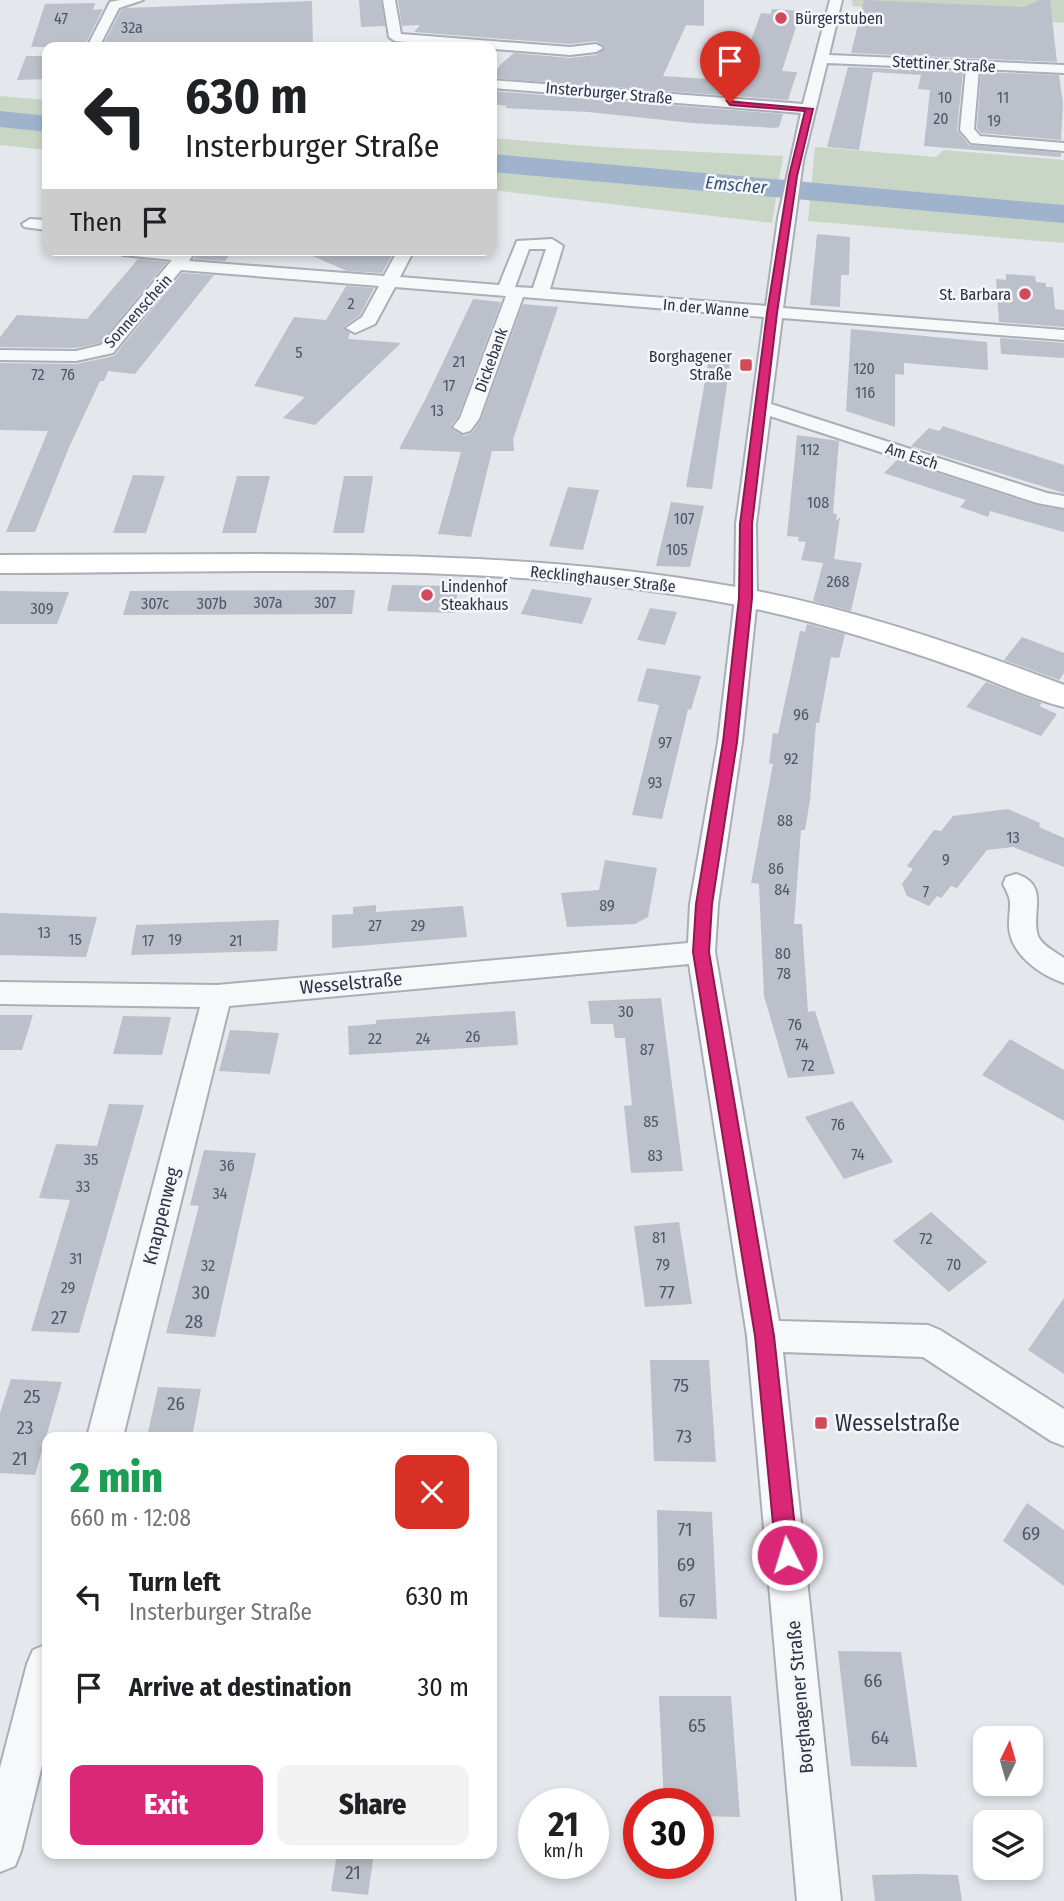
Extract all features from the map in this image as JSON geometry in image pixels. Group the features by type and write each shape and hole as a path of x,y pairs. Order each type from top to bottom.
{"street":[{"path":"96,42 114,5 137,0"},
{"name":"Insterburger Straße","path":"389,0 395,37 452,42"},
{"name":"Borghagener Straße","path":"819,1901 775,1422 764,1336 701,952 704,904 730,742 746,598 746,524 772,313 793,176 836,0"},
{"name":"Insterburger Straße","path":"497,45 570,51 596,48"},
{"name":"Stettiner Straße","path":"823,59 1064,69"},
{"path":"973,65 967,130 976,140 1064,147"},
{"name":"Insterburger Straße","path":"497,84 809,109"},
{"path":"30,224 42,225"},
{"name":"Dickebank","path":"463,427 469,419 511,292 523,244 555,246 540,294"},
{"path":"355,328 369,320 403,256"},
{"name":"In der Wanne","path":"184,257 389,283 1064,335"},
{"name":"Sonnenschein","path":"0,355 76,356 107,349 184,257"},
{"name":"Am Esch","path":"761,407 1044,499 1064,502"},
{"name":"Recklinghauser Straße","path":"0,564 486,569 669,585 746,598 872,628 994,669 1064,697"},
{"path":"1016,884 1025,896 1021,933 1025,941 1030,948 1064,972"},
{"name":"Wesselstraße","path":"0,993 217,996 701,952"},
{"name":"Knappenweg","path":"106,1432 217,996"},
{"path":"764,1336 928,1341 1064,1429"},
{"path":"0,1851 42,1684"}],"green space":[{"path":"852,0 1064,0 1064,23 853,6"},
{"path":"0,96 42,100 42,149 0,145"},
{"path":"497,138 600,147 783,156 772,223 497,191"},
{"path":"815,147 936,157 944,150 1064,160 1064,243 808,221"}],"building":[{"path":"359,0 381,0 385,26 361,27"},
{"path":"398,0 704,0 704,26 686,25 663,76 736,81 761,13 771,14 772,9 801,11 782,71 797,72 788,100 497,78 500,65 514,53 570,58 596,55 605,47 596,41 570,44 414,32 420,25 402,26"},
{"path":"864,0 1024,7 1040,0 1050,0 1057,62 851,53"},
{"path":"312,1 313,42 105,42 121,10"},
{"path":"95,3 93,10 103,9 86,42 42,42 42,47 31,47 45,4"},
{"path":"26,56 42,56 42,79 17,80"},
{"path":"848,67 963,72 957,130 969,145 1061,153 1061,157 924,146 930,90 918,89 921,75 873,72 859,150 827,147"},
{"path":"981,72 1059,75 1063,103 1061,140 981,133 977,128"},
{"path":"497,91 783,114 779,127 775,128 588,112 505,108 507,106 497,105"},
{"path":"817,234 850,237 849,275 841,275 840,307 810,305"},
{"path":"195,256 229,256 225,261 194,259"},
{"path":"313,256 392,256 382,273 347,271"},
{"path":"138,259 167,262 100,343 76,348 0,347 0,337 17,315 87,319"},
{"path":"182,273 214,275 135,374 108,371 104,381 100,381 70,445 35,532 6,532 48,431 0,430 0,363 76,364 114,356"},
{"name":"St. Barbara","path":"1006,274 1035,276 1036,282 1053,287 1055,309 1064,310 1064,327 999,322 996,279 1006,280"},
{"path":"346,286 374,288 360,315 343,327 350,333 348,339 401,343 315,425 283,418 305,397 254,386 294,317 326,320"},
{"path":"473,299 501,302 458,417 451,425 452,429 464,436 472,433 481,420 523,304 558,307 513,439 514,451 492,451 471,537 438,534 461,452 399,449"},
{"path":"851,329 987,342 988,370 904,363 904,375 895,374 895,427 846,411"},
{"path":"1000,338 1064,343 1064,358 1001,354"},
{"path":"709,359 730,363 712,489 686,487"},
{"path":"943,426 1064,465 1064,493 911,446 929,428 939,431"},
{"path":"797,435 839,441 833,513 837,514 836,521 840,517 834,559 862,563 851,611 813,601 823,563 801,560 806,542 798,541 799,537 787,536"},
{"path":"897,460 1036,505 1064,510 1064,532 990,511 988,517 960,507 966,500 884,473"},
{"path":"133,475 165,476 146,533 113,533"},
{"path":"237,476 270,476 256,533 222,533"},
{"path":"344,476 373,476 364,533 333,533"},
{"path":"568,487 599,490 583,550 549,546"},
{"path":"671,502 704,506 690,567 656,566"},
{"path":"392,585 458,586 455,613 387,611"},
{"path":"532,589 592,598 582,624 521,614"},
{"path":"355,590 352,614 123,615 130,591"},
{"path":"0,591 69,592 57,624 0,624"},
{"path":"650,608 677,612 665,645 637,640"},
{"path":"807,624 845,634 839,658 831,657 819,723 816,723 810,800 805,830 801,830 794,924 802,924 808,1012 815,1011 835,1074 788,1078 764,996 759,884 751,883 773,764 769,763 773,733 778,734 800,631 805,632"},
{"path":"1022,637 1064,653 1064,673 1059,680 1004,660"},
{"path":"647,668 701,676 691,710 688,709 662,819 632,815 659,705 637,701"},
{"path":"986,682 1042,703 1039,706 1057,714 1041,736 966,707"},
{"path":"1008,809 1040,823 1039,827 1064,838 1064,867 1013,847 987,850 957,888 951,886 941,898 937,896 929,906 907,896 902,884 913,869 907,866 934,830 941,831 953,816"},
{"path":"605,860 657,868 648,917 635,924 567,927 561,893 599,890"},
{"path":"376,905 376,912 463,906 467,937 332,948 332,915 353,914 353,907"},
{"path":"0,913 97,917 86,957 0,955"},
{"path":"279,920 277,951 131,955 136,925"},
{"path":"661,998 683,1171 631,1173 624,1106 632,1105 625,1038 615,1038 613,1024 591,1024 588,1001"},
{"path":"515,1011 518,1045 349,1055 348,1026 376,1024 376,1020"},
{"path":"0,1015 33,1015 22,1050 0,1050"},
{"path":"123,1016 171,1017 162,1055 113,1054"},
{"path":"230,1030 279,1033 270,1074 219,1071"},
{"path":"1010,1039 1064,1070 1064,1121 982,1075"},
{"path":"852,1101 893,1162 844,1179 805,1117"},
{"path":"109,1104 144,1105 79,1333 31,1331 70,1200 39,1198 56,1144 97,1146"},
{"path":"204,1150 256,1153 215,1337 166,1333 199,1206 190,1205"},
{"path":"931,1212 987,1262 949,1292 893,1241"},
{"path":"679,1222 692,1304 645,1307 634,1226"},
{"path":"1064,1298 1064,1374 1028,1350"},
{"path":"650,1360 709,1360 716,1462 654,1461"},
{"path":"11,1379 62,1382 47,1432 42,1432 42,1451 35,1475 0,1473 0,1413"},
{"path":"158,1387 201,1389 193,1432 148,1432"},
{"path":"1027,1503 1064,1530 1064,1586 1003,1541"},
{"path":"657,1510 712,1512 717,1619 659,1617"},
{"path":"838,1651 901,1652 917,1767 851,1766"},
{"path":"659,1696 731,1696 740,1817 714,1816 714,1788 663,1788"},
{"path":"336,1859 373,1859 368,1895 331,1891"},
{"path":"872,1875 958,1875 962,1901 875,1901"}],"waterway":[{"name":"Emscher","path":"0,119 42,123"},
{"name":"Emscher","path":"497,163 1064,214"}],"place":[{"name":"Bürgerstuben","path":"781,18"},
{"name":"St. Barbara","path":"1025,294"},
{"name":"Borghagener Straße","path":"746,365"},
{"name":"Lindenhof Steakhaus","path":"427,595"},
{"name":"Wesselstraße","path":"821,1423"}],"route":[{"path":"730,103 809,109 793,176 772,313 746,524 746,598 730,742 704,904 701,952 764,1336 787,1555"}]}
